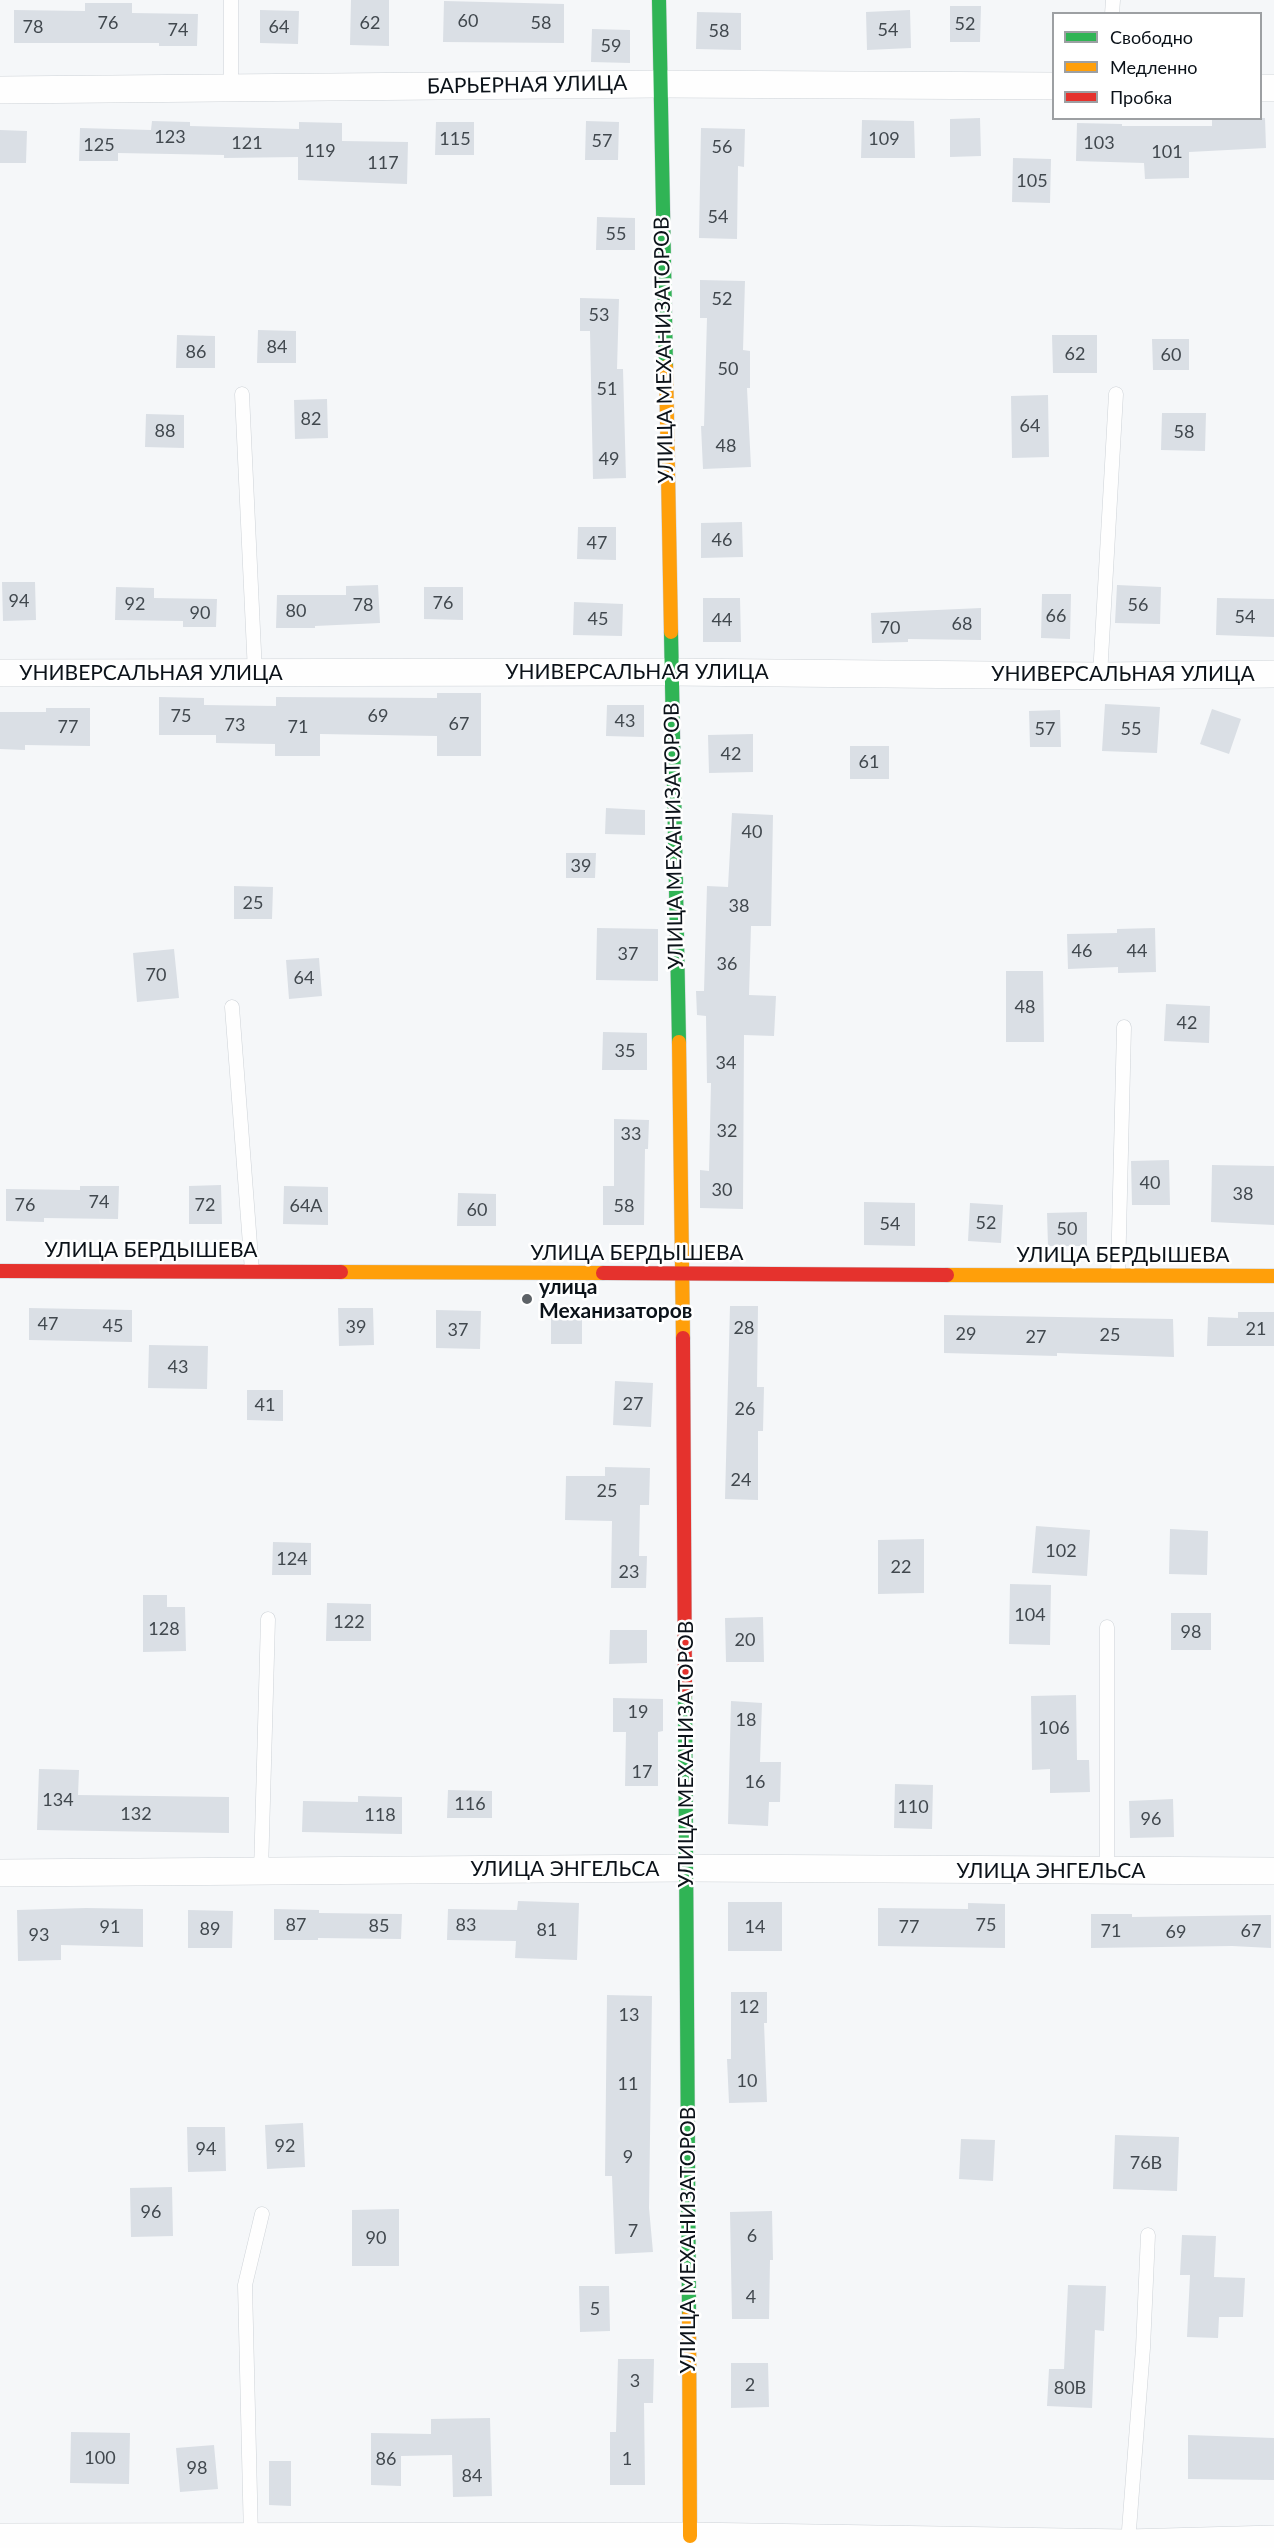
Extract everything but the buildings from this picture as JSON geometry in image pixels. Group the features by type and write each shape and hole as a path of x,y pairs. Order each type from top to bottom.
{"street":[{"name":"УЛИЦА МЕХАНИЗАТОРОВ","path":"659,0 683,1274 690,2536"},
{"name":"БАРЬЕРНАЯ УЛИЦА","path":"0,90 659,84 1052,86"},
{"name":"УНИВЕРСАЛЬНАЯ УЛИЦА","path":"0,673 670,672 1100,676 1274,674"},
{"name":"УЛИЦА БЕРДЫШЕВА","path":"0,1271 1274,1276"},
{"name":"УЛИЦА ЭНГЕЛЬСА","path":"0,1873 686,1868 1274,1871"},
{"path":"0,2537 653,2543 690,2536 1128,2543 1274,2539"}],"lane":[{"path":"231,0 231,89"},
{"path":"242,394 255,673"},
{"path":"1100,676 1116,394"},
{"path":"232,1007 252,1271"},
{"path":"1118,1277 1124,1027"},
{"path":"261,1872 268,1619"},
{"path":"1107,1627 1107,1871"},
{"path":"251,2538 245,2285 262,2214"},
{"path":"1128,2543 1143,2348 1148,2235"}],"traffic: fast":[{"path":"659,0 666,367"},
{"path":"671,632 679,1042"},
{"path":"685,1694 689,2315"}],"traffic: slow":[{"path":"666,367 671,632"},
{"path":"679,1042 683,1338"},
{"path":"341,1272 603,1273"},
{"path":"947,1275 1274,1276"},
{"path":"689,2315 690,2536"}],"traffic: jam":[{"path":"0,1271 341,1272"},
{"path":"603,1273 947,1275"},
{"path":"683,1338 685,1694"}],"place":[{"name":"улица Механизаторов","path":"527,1299"}]}
